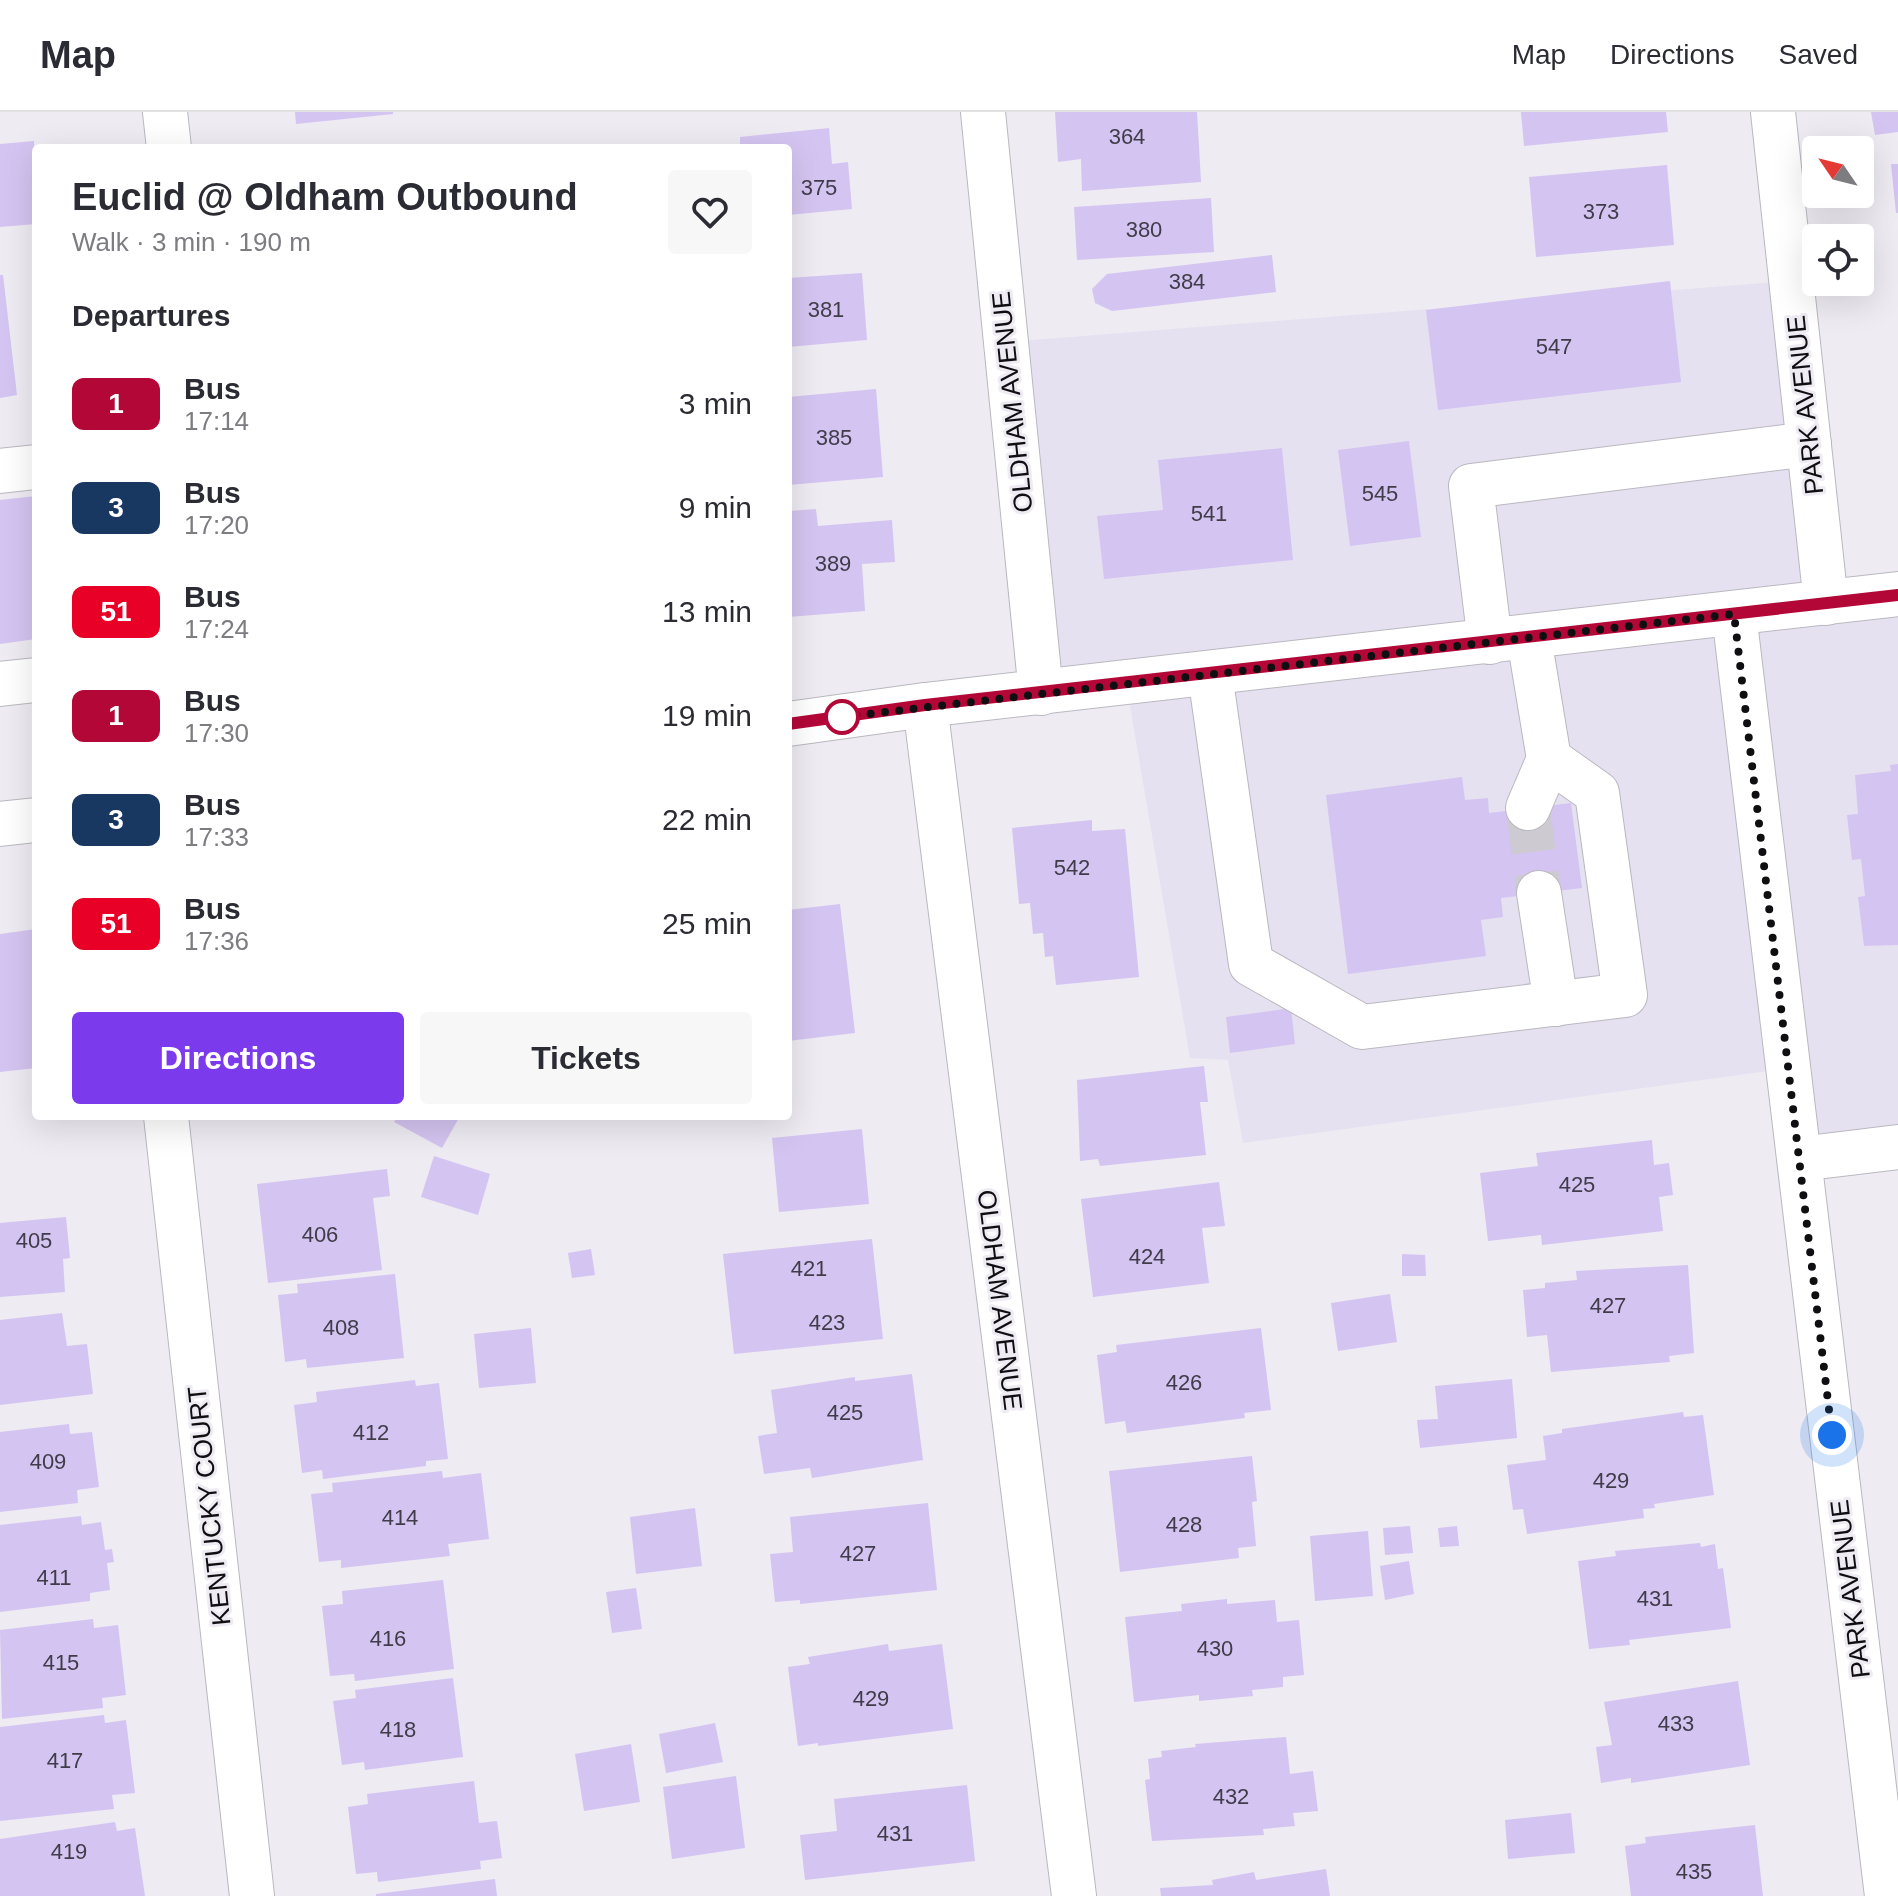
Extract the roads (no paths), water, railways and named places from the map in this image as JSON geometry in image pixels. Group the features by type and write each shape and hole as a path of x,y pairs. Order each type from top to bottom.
{"street":[{"path":"165,112 169,144"},
{"name":"OLDHAM AVENUE","path":"983,112 1041,693"},
{"name":"PARK AVENUE","path":"1773,112 1826,603"},
{"path":"1210,674 1251,964 1362,1027 1625,995 1597,793 1549,759 1510,640 1471,486 1809,444"},
{"path":"0,471 32,467"},
{"path":"792,723 925,705 1898,594"},
{"name":"PARK AVENUE","path":"1734,614 1887,1896"},
{"path":"0,684 32,680"},
{"name":"OLDHAM AVENUE","path":"925,705 1074,1896"},
{"path":"1528,808 1549,759"},
{"path":"0,824 32,820"},
{"path":"1539,893 1556,1004"},
{"name":"KENTUCKY COURT","path":"166,1120 252,1896"},
{"path":"1800,1159 1898,1147"}],"tunnel":[{"path":"1528,808 1539,893"}]}
